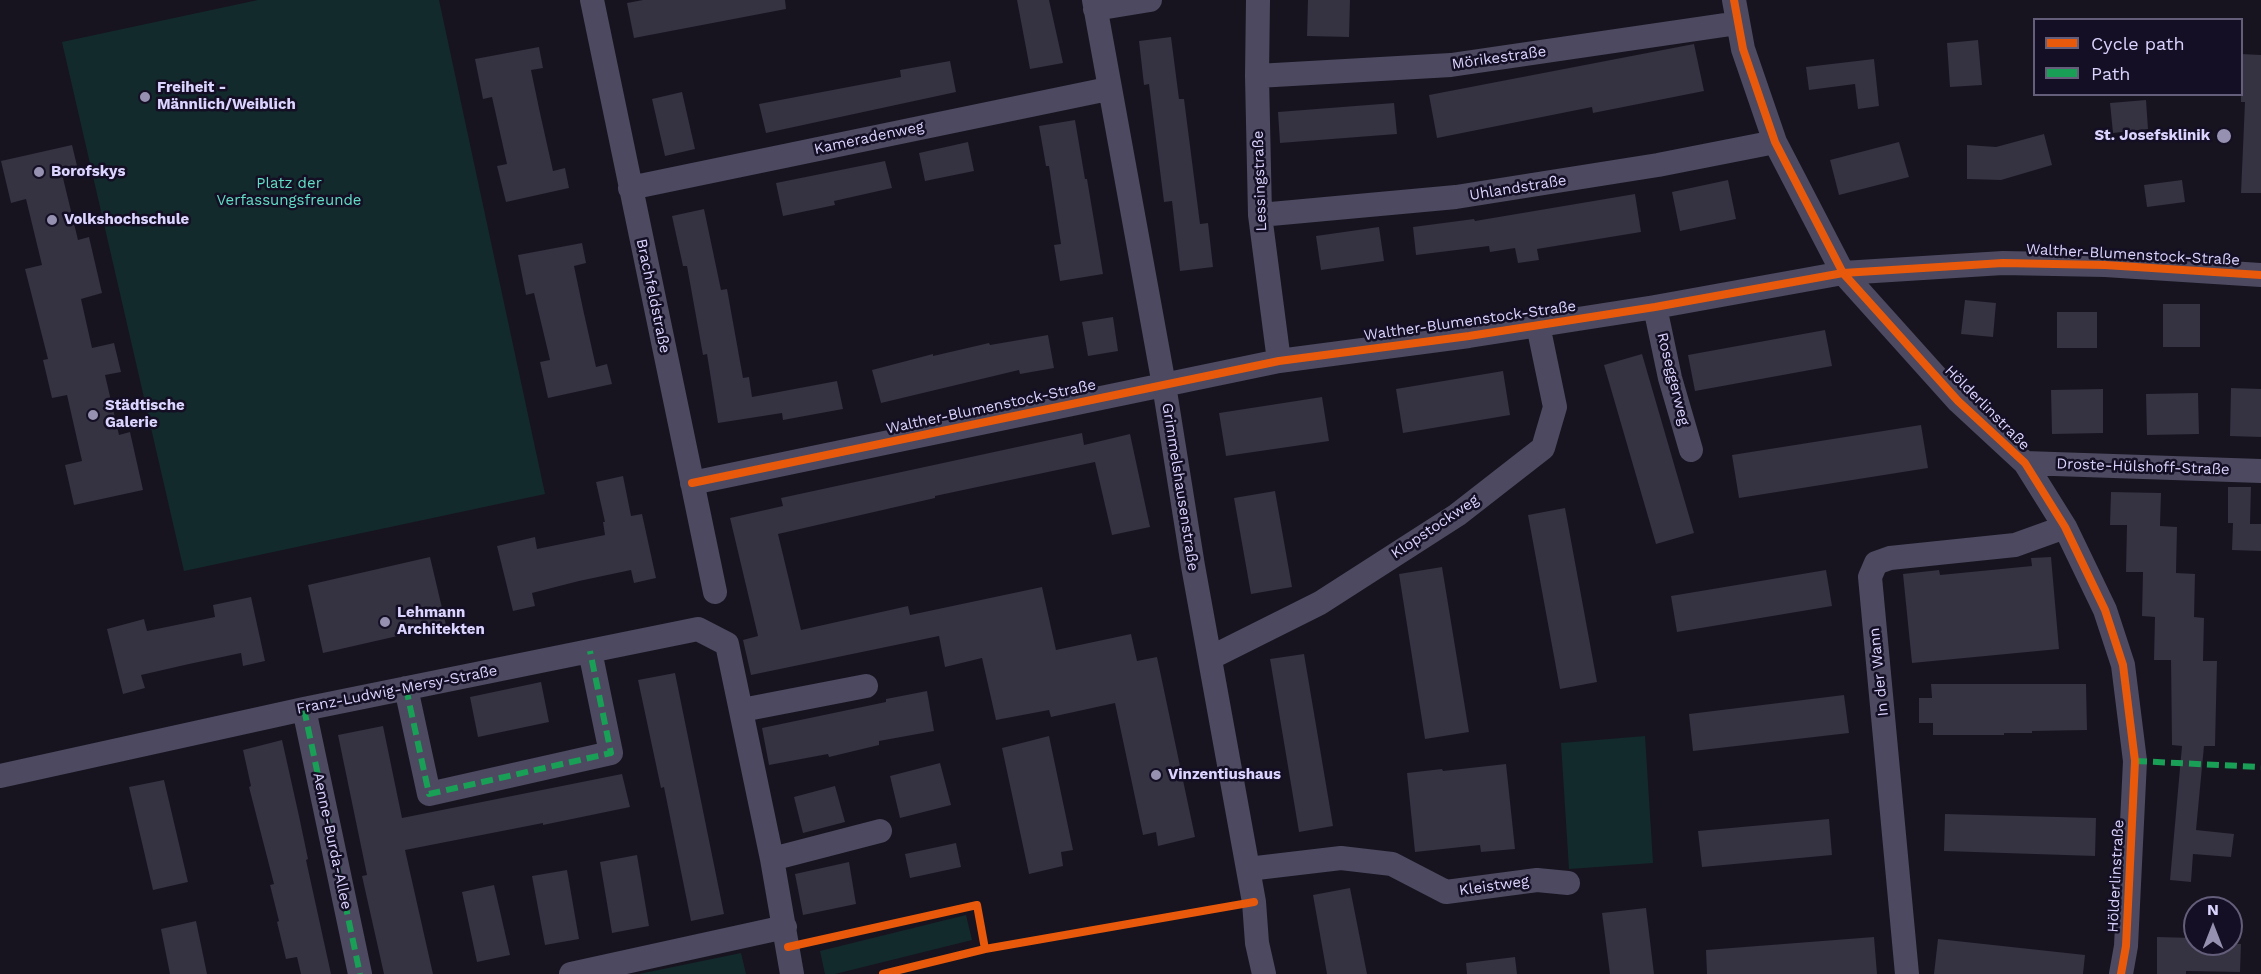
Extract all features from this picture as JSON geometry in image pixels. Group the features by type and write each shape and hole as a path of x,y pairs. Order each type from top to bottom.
{"street":[{"name":"Brachfeldstraße","path":"592,0 716,592"},
{"path":"1094,4 1150,0"},
{"name":"Lessingstraße","path":"1258,0 1260,215 1279,361"},
{"name":"Grimmelshausenstraße","path":"1094,4 1164,385 1192,566 1254,902 1257,944 1264,974"},
{"name":"Mörikestraße","path":"1257,76 1451,65 1736,12"},
{"name":"Hölderlinstraße","path":"1736,12 1743,49 1775,142 1843,273 1958,400 2025,464 2065,527 2105,610 2123,665 2135,761 2126,946 2121,974"},
{"name":"Kameradenweg","path":"630,188 1108,89"},
{"name":"Uhlandstraße","path":"1260,215 1456,197 1613,172 1775,142"},
{"name":"Walther-Blumenstock-Straße","path":"692,483 1279,361 1655,307 1843,273 2003,263 2105,265 2261,275"},
{"name":"Roseggerweg","path":"1655,307 1670,378 1691,450"},
{"name":"Klopstockweg","path":"1210,658 1320,603 1457,516 1544,448 1555,407 1538,325"},
{"name":"Droste-Hülshoff-Straße","path":"2025,464 2261,471"},
{"name":"In der Wann","path":"1908,974 1870,577 1876,564 1890,558 2015,545 2065,527"},
{"name":"Franz-Ludwig-Mersy-Straße","path":"0,776 304,709 698,629 727,644 772,859 792,974"},
{"path":"406,688 429,794 612,753 590,651"},
{"path":"742,710 866,686"},
{"name":"Aenne-Burda-Allee","path":"304,709 360,974"},
{"path":"772,859 880,831"},
{"name":"Kleistweg","path":"1248,869 1341,858 1392,864 1446,892 1537,880 1568,884"},
{"path":"571,974 785,927"}],"green space":[{"name":"Platz der Verfassungsfreunde","path":"258,0 439,0 545,494 184,571 62,42"},
{"path":"1645,736 1653,863 1569,869 1561,743"},
{"path":"966,915 972,940 835,974 825,974 820,951"},
{"path":"741,953 746,974 639,974"}],"building":[{"path":"643,0 785,0 786,9 634,38 627,3"},
{"path":"1017,0 1049,0 1063,63 1030,69"},
{"path":"1308,0 1350,0 1349,37 1307,36"},
{"path":"1171,37 1179,99 1184,99 1200,224 1208,223 1213,267 1180,271 1172,201 1164,202 1149,84 1144,85 1139,41"},
{"path":"1978,40 1982,85 1950,87 1947,43"},
{"path":"1694,44 1704,91 1593,113 1592,107 1437,138 1429,95"},
{"path":"539,47 543,68 531,70 540,113 553,171 565,168 569,188 506,202 497,166 507,164 492,97 483,99 475,59"},
{"path":"2243,54 2261,55 2261,193 2241,193 2245,102 2241,102"},
{"path":"1874,59 1879,106 1858,109 1855,84 1809,90 1806,67"},
{"path":"950,61 956,92 766,133 759,104 901,77 900,70"},
{"path":"682,92 695,149 665,156 652,99"},
{"path":"2146,100 2148,129 2113,133 2110,103"},
{"path":"1394,103 1397,134 1280,143 1278,112"},
{"path":"1075,120 1103,274 1060,281 1054,245 1061,244 1049,166 1046,166 1039,126"},
{"path":"2044,134 2052,165 2001,180 1967,179 1967,145 1996,147"},
{"path":"968,142 974,171 925,181 919,153"},
{"path":"1899,142 1909,177 1839,195 1830,160"},
{"path":"72,145 79,174 63,178 78,240 89,237 102,293 81,299 92,348 114,343 121,372 105,375 119,435 130,432 143,490 74,505 65,465 82,461 67,395 52,398 43,360 48,359 25,269 42,265 26,199 11,203 1,161"},
{"path":"885,161 892,188 834,201 835,205 783,216 776,183"},
{"path":"1728,180 1736,219 1680,231 1672,192"},
{"path":"2182,180 2185,202 2147,207 2144,185"},
{"path":"1635,194 1641,232 1537,249 1539,260 1518,263 1515,248 1490,252 1489,246 1416,255 1413,227 1474,219 1475,221"},
{"path":"704,209 721,290 727,289 743,378 749,377 752,397 837,381 843,409 783,420 782,413 718,423 707,354 703,355 687,266 683,266 672,216"},
{"path":"1379,227 1384,261 1321,270 1316,236"},
{"path":"582,243 586,263 574,266 583,309 596,367 607,364 612,384 548,398 540,362 550,360 534,293 526,295 518,255"},
{"path":"1965,300 1996,303 1993,337 1961,334"},
{"path":"2163,304 2200,304 2200,347 2163,347"},
{"path":"2057,312 2097,312 2097,348 2057,348"},
{"path":"1113,317 1118,351 1088,356 1082,322"},
{"path":"1825,330 1832,366 1695,391 1688,355"},
{"path":"1048,335 1054,368 1020,374 1019,370 881,403 872,370 933,354 933,356 989,343 990,345"},
{"path":"1642,354 1694,533 1656,544 1604,365"},
{"path":"1503,371 1510,415 1403,433 1396,389"},
{"path":"2231,388 2261,389 2261,437 2230,436"},
{"path":"2103,389 2103,433 2052,434 2051,390"},
{"path":"2198,393 2199,434 2147,435 2146,394"},
{"path":"1322,397 1329,441 1226,456 1219,413"},
{"path":"1921,425 1928,468 1739,498 1732,455"},
{"path":"1082,433 1084,445 1130,434 1150,527 1112,535 1095,462 935,496 935,498 778,534 801,630 908,606 910,615 1042,587 1056,650 1131,634 1137,661 1157,657 1195,837 1158,846 1156,832 1143,835 1115,703 1051,717 1049,710 996,720 982,658 945,667 939,636 751,675 743,640 758,636 730,518 783,506 781,498"},
{"path":"623,476 631,516 642,514 656,578 634,583 631,570 579,581 532,593 535,606 513,611 497,546 535,537 537,549 605,535 603,522 605,522 596,482"},
{"path":"2228,487 2251,487 2250,524 2261,524 2261,551 2232,550 2233,523 2228,523"},
{"path":"1275,491 1292,587 1251,594 1234,498"},
{"path":"2111,492 2161,493 2160,526 2177,527 2176,573 2195,574 2194,617 2204,618 2203,661 2217,661 2215,746 2204,746 2196,830 2234,834 2231,857 2193,854 2191,882 2170,880 2182,746 2172,745 2171,660 2154,660 2155,617 2142,616 2143,572 2126,572 2127,525 2110,525"},
{"path":"1565,508 1597,682 1560,689 1528,515"},
{"path":"430,557 446,625 323,653 308,585"},
{"path":"2051,557 2059,649 1912,663 1903,574 1939,570 1940,575 2032,566 2031,558"},
{"path":"1442,567 1469,732 1425,739 1399,574"},
{"path":"1826,570 1832,606 1677,632 1671,596"},
{"path":"251,597 265,661 243,666 241,653 141,675 145,688 123,694 107,629 144,619 147,631 215,617 213,605"},
{"path":"1304,654 1333,826 1299,832 1270,659"},
{"path":"675,673 724,914 691,921 664,787 661,788 638,680"},
{"path":"541,682 549,722 478,737 470,697"},
{"path":"1931,684 2086,684 2087,730 2032,731 2032,733 2004,733 2004,735 1933,735 1933,723 1919,723 1919,698 1932,698"},
{"path":"927,691 934,731 879,741 879,745 829,757 828,754 769,765 762,728"},
{"path":"1844,695 1849,733 1693,751 1689,714"},
{"path":"383,726 402,818 622,774 630,807 405,850 433,974 384,974 362,876 367,875 338,735"},
{"path":"1049,736 1073,850 1061,852 1063,866 1029,874 1002,748"},
{"path":"282,740 331,974 301,974 297,957 286,959 277,922 279,921 270,885 274,884 249,787 251,786 243,750"},
{"path":"940,763 951,805 900,818 890,776"},
{"path":"1506,764 1515,849 1481,852 1480,845 1415,852 1407,773"},
{"path":"164,780 188,882 153,890 129,787"},
{"path":"835,786 845,822 803,833 794,797"},
{"path":"1945,814 2096,818 2095,856 1944,851"},
{"path":"1829,819 1832,855 1702,867 1698,831"},
{"path":"956,843 961,867 910,878 905,854"},
{"path":"637,855 649,926 612,933 600,862"},
{"path":"849,862 856,904 803,915 795,874"},
{"path":"567,870 579,939 545,945 532,876"},
{"path":"494,885 510,955 477,962 462,892"},
{"path":"1350,888 1367,974 1327,974 1313,895"},
{"path":"1646,908 1654,974 1610,974 1602,913"},
{"path":"196,921 207,974 170,974 161,929"},
{"path":"1874,937 1877,974 1707,974 1706,950"},
{"path":"2157,937 2183,938 2183,956 2241,956 2240,972 2186,971 2186,974 2157,974"},
{"path":"1938,939 2085,955 2083,974 1934,974"},
{"path":"1515,957 1517,974 1467,974 1466,963"}],"marked path":[{"path":"406,688 429,794 611,753 590,651"},
{"path":"304,709 360,974"},
{"path":"2135,761 2261,767"}],"cycle path":[{"path":"1734,0 1743,49 1775,142 1843,273 1958,401 2025,463 2065,527 2105,610 2123,665 2135,761 2126,946 2121,974"},
{"path":"692,483 1279,361 1469,336 1655,307 1843,273 2003,263 2105,265 2261,275"},
{"path":"788,947 977,905 985,949 1254,902"},
{"path":"883,974 985,949"}],"place":[{"name":"Freiheit - Männlich/Weiblich","path":"145,97"},
{"name":"St. Josefsklinik","path":"2224,136"},
{"name":"Borofskys","path":"39,172"},
{"name":"Volkshochschule","path":"52,220"},
{"name":"Städtische Galerie","path":"93,415"},
{"name":"Lehmann Architekten","path":"385,622"},
{"name":"Vinzentiushaus","path":"1156,775"}]}
